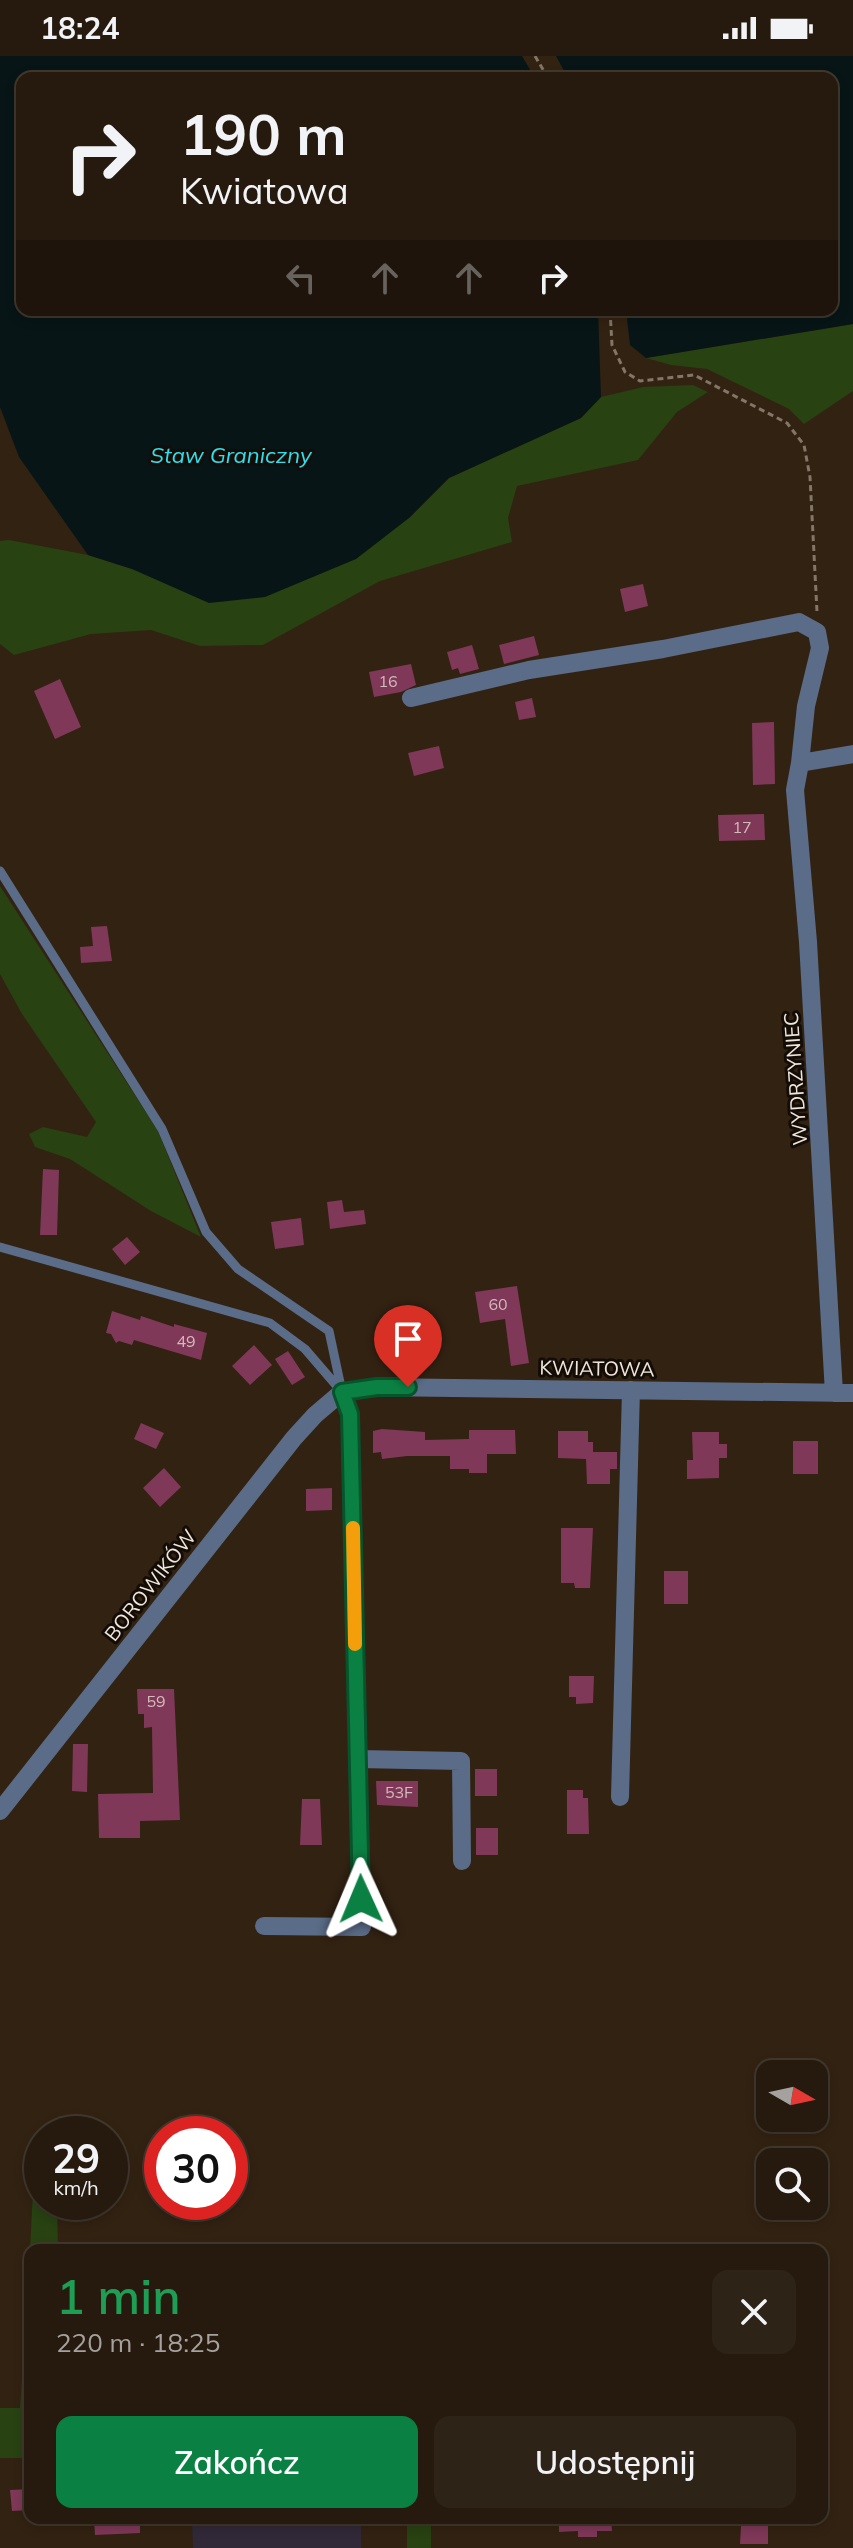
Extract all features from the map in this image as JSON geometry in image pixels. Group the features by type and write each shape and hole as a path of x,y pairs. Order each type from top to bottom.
{"street":[{"path":"411,698 529,670 663,649 799,622 817,632"},
{"name":"WYDRZYNIEC","path":"817,632 820,648 806,706 795,790 844,1393"},
{"path":"800,763 853,754"},
{"name":"KWIATOWA","path":"342,1392 377,1387 844,1393"},
{"path":"620,1797 631,1390"},
{"path":"264,1926 362,1927 350,1414 342,1392"},
{"name":"BOROWIKÓW","path":"0,1811 294,1438 342,1392"},
{"path":"358,1759 461,1761 462,1861"}],"lane":[{"path":"0,871 162,1129 206,1232 238,1269 329,1331 342,1392"},
{"path":"0,1247 270,1323 305,1349 342,1392"}],"path":[{"path":"610,316 612,345 625,372 640,381 694,375 787,423 804,445 810,477 818,595 817,632"}],"shaded area":[{"path":"192,2524 361,2524 361,2548 193,2548"}],"green space":[{"path":"853,324 853,391 804,424 789,409 707,369 671,365 646,358"},
{"path":"693,385 708,392 677,412 638,460 517,486 508,518 512,542 380,581 263,645 200,646 151,630 91,634 14,655 0,644 0,541 9,540 88,555 132,569 409,518 449,478 581,418 601,397 643,387"},
{"path":"0,886 158,1131 201,1237 151,1211 70,1159 35,1147 29,1134 43,1127 87,1137 96,1122 22,1014 0,974"},
{"path":"32,2220 57,2220 58,2244 30,2244"},
{"path":"24,2347 24,2458 0,2458 0,2408 20,2408"},
{"path":"407,2524 431,2524 431,2548 407,2548"}],"water":[{"name":"Staw Graniczny","path":"0,56 522,56 531,72 16,72 16,316 598,316 601,397 581,418 449,478 409,518 356,559 265,597 209,603 132,569 88,555 19,457 0,407"},
{"path":"556,56 853,56 853,324 646,358 630,345 627,316 838,316 838,72 565,72"}],"building":[{"path":"643,584 648,606 625,612 620,589"},
{"path":"534,636 539,655 504,664 499,645"},
{"path":"472,645 479,669 460,674 458,668 452,670 447,652"},
{"path":"411,664 416,685 401,692 374,697 369,672"},
{"path":"60,679 81,727 55,739 34,691"},
{"path":"532,698 536,717 519,720 515,702"},
{"path":"774,722 775,784 753,785 752,723"},
{"path":"439,746 444,768 414,776 408,753"},
{"path":"764,814 765,840 719,841 718,815"},
{"path":"107,926 112,961 81,963 80,947 93,946 91,927"},
{"path":"43,1169 59,1170 57,1235 40,1235"},
{"path":"342,1200 344,1212 364,1210 366,1224 330,1229 327,1202"},
{"path":"301,1218 304,1245 275,1249 271,1222"},
{"path":"127,1237 140,1252 125,1265 112,1249"},
{"path":"517,1286 529,1363 511,1366 505,1319 480,1323 475,1292"},
{"path":"112,1311 140,1320 141,1316 174,1327 174,1324 207,1333 201,1360 134,1340 132,1345 116,1343 111,1334 106,1333"},
{"path":"254,1345 272,1365 250,1385 232,1366"},
{"path":"288,1351 305,1377 292,1385 275,1359"},
{"path":"141,1423 164,1433 156,1449 134,1439"},
{"path":"469,1430 515,1430 516,1454 487,1454 487,1473 450,1469 450,1456 382,1459 381,1452 373,1453 373,1431 425,1432 425,1440 469,1439"},
{"path":"558,1431 588,1431 588,1442 593,1442 593,1452 617,1452 617,1469 610,1469 610,1484 587,1484 586,1459 558,1458"},
{"path":"692,1432 719,1432 719,1444 727,1444 727,1458 719,1458 719,1478 687,1479 687,1460 693,1460"},
{"path":"793,1441 818,1441 818,1474 793,1474"},
{"path":"164,1468 181,1487 160,1507 143,1488"},
{"path":"332,1488 332,1510 306,1511 306,1489"},
{"path":"561,1528 593,1528 590,1588 575,1588 574,1583 561,1583"},
{"path":"664,1571 688,1571 688,1604 664,1604"},
{"path":"569,1676 594,1676 593,1703 576,1704 576,1697 569,1697"},
{"path":"137,1689 174,1689 180,1820 140,1821 140,1838 99,1838 98,1794 153,1793 152,1727 144,1728 144,1714 138,1714"},
{"path":"73,1744 88,1744 87,1792 72,1791"},
{"path":"475,1769 497,1769 497,1796 475,1796"},
{"path":"376,1781 418,1781 418,1807 377,1805"},
{"path":"567,1790 583,1790 583,1798 588,1798 589,1834 567,1834"},
{"path":"302,1799 320,1799 322,1845 300,1845"},
{"path":"476,1828 498,1828 498,1855 476,1855"},
{"path":"24,2489 24,2510 12,2511 10,2490"},
{"path":"94,2524 140,2524 140,2533 95,2535"},
{"path":"559,2524 611,2524 612,2531 597,2531 597,2537 578,2537 578,2531 559,2532"},
{"path":"741,2526 768,2526 768,2544 740,2544"}],"slow traffic":[{"path":"353,1528 355,1644"}],"route":[{"path":"361,1899 350,1414 342,1392 357,1388 408,1387"}]}
